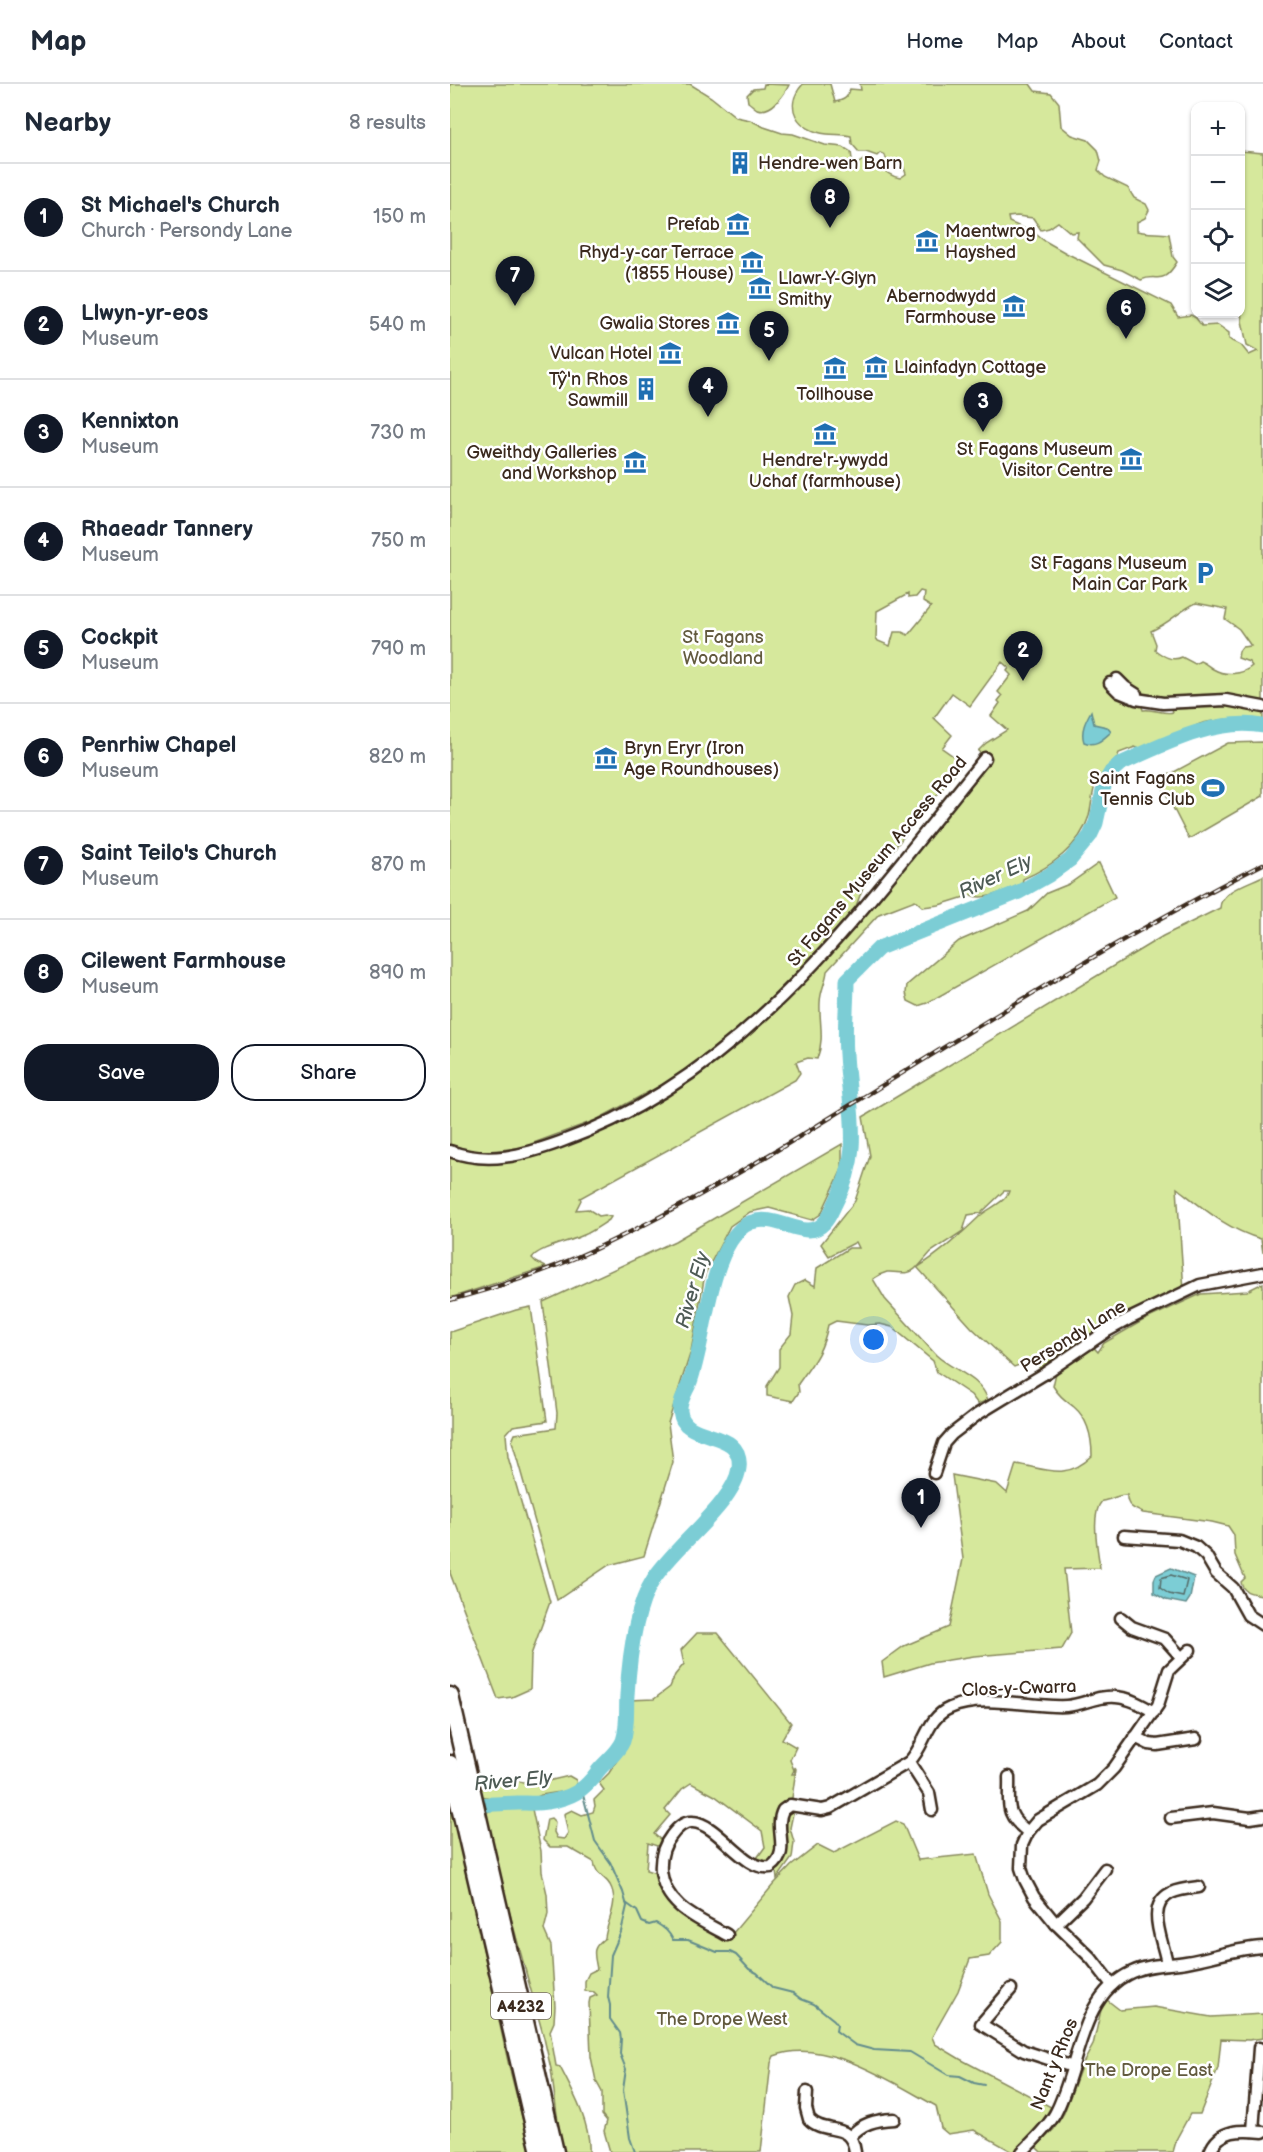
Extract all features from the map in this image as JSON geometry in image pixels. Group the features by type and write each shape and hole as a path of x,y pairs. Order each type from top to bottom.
{"highway":[{"name":"A4232","path":"450,1696 480,1862 540,2152"},
{"name":"A4232","path":"450,1764 480,1862 555,2152"}],"street":[{"path":"1114,681 1123,694 1136,699 1171,704 1226,700 1263,706"},
{"name":"St Fagans Museum Access Road","path":"450,1151 470,1157 492,1158 518,1155 539,1149 573,1137 614,1118 655,1096 697,1069 753,1023 827,949 985,758"},
{"name":"Persondy Lane","path":"934,1473 944,1443 952,1434 978,1414 1044,1374 1107,1331 1200,1285 1263,1273"},
{"path":"1124,1536 1179,1540 1196,1547 1206,1556 1216,1574 1233,1588 1248,1615 1263,1625"},
{"path":"1121,1618 1132,1627 1165,1639 1185,1654 1169,1670 1154,1712 1121,1760 1097,1785 1038,1820 1028,1832 1020,1853 1022,1874 1034,1897 1056,1924 1091,1958 1112,1985 1131,1972 1151,1966 1192,1961 1247,1948 1263,1947"},
{"name":"Clos-y-Cwarra","path":"727,1935 686,1912 671,1898 665,1888 661,1869 663,1850 669,1838 682,1824 692,1821 704,1825 751,1862 760,1867 771,1867 777,1861 782,1849 779,1823 783,1810 790,1805 822,1810 830,1808 909,1762 916,1754 934,1720 943,1712 958,1705 1007,1702 1069,1706 1102,1697 1115,1697 1136,1702 1154,1712"},
{"path":"1135,1737 1157,1745 1196,1738"},
{"path":"909,1762 933,1792 932,1810"},
{"path":"1009,1777 1010,1813 1016,1823 1028,1832"},
{"path":"1171,1818 1213,1813 1250,1818 1263,1816"},
{"path":"1056,1924 1083,1898 1105,1869"},
{"path":"1167,1964 1156,1912 1170,1893 1199,1887"},
{"name":"Nant y Rhos","path":"1022,2152 1042,2132 1056,2113 1094,2007 1112,1985"},
{"path":"1011,1989 981,2024 998,2037 1024,2051 1073,2067"},
{"path":"1210,2152 1215,2141 1225,2134 1236,2131 1258,2132 1259,2048"},
{"path":"807,2092 807,2115 813,2124 840,2130 850,2137 855,2152"},
{"path":"850,2137 869,2122 894,2119"}],"green space":[{"name":"St Fagans Woodland","path":"450,84 690,84 736,117 782,133 793,134 825,145 843,147 851,152 853,167 866,158 891,175 900,178 906,174 903,165 899,162 892,164 887,162 885,155 880,153 877,156 859,152 852,144 851,136 817,132 801,123 796,116 794,101 803,84 830,84 835,102 845,98 850,89 861,90 860,84 1030,84 1035,91 1051,93 1059,103 1061,126 1072,135 1088,140 1098,150 1101,161 1098,170 1105,177 1128,188 1134,198 1146,204 1149,210 1145,218 1137,222 1137,231 1169,234 1173,257 1177,262 1172,270 1163,277 1141,280 1122,270 1104,265 1077,238 1078,232 1071,233 1058,222 1041,230 1033,218 1008,217 1009,222 1171,305 1178,317 1191,315 1191,318 1196,318 1202,326 1218,325 1229,333 1229,339 1241,345 1249,355 1258,351 1247,345 1242,318 1245,318 1245,151 1263,153 1263,725 1258,727 1254,719 1244,727 1238,727 1227,719 1208,722 1191,729 1193,732 1189,740 1180,738 1178,734 1159,747 1155,745 1145,751 1135,747 1119,753 1114,762 1106,768 1108,773 1103,778 1097,779 1089,816 1079,837 1054,862 1023,879 1022,884 990,896 971,895 939,905 923,907 915,900 879,914 827,971 820,999 821,1037 817,1059 808,1058 796,1062 800,1073 795,1080 580,1198 576,1210 588,1209 599,1216 611,1217 578,1238 541,1251 532,1258 546,1267 450,1298 450,1158 467,1162 501,1163 533,1157 582,1139 627,1118 670,1093 710,1065 785,1001 853,930 988,764 988,760 978,751 1007,730 991,716 1000,703 998,701 1002,696 998,692 1011,675 1007,671 1009,668 1002,662 970,706 952,693 934,718 952,735 942,748 963,763 863,887 855,909 795,975 735,1032 669,1081 596,1120 520,1148 478,1152 450,1145","holes":["920,591 924,592 923,602 931,607 908,635 894,632 890,646 878,641 876,638 877,611 908,594 908,598 915,597","1196,603 1227,609 1225,619 1239,629 1251,646 1242,647 1238,658 1249,662 1252,666 1238,673 1223,673 1200,661 1195,664 1182,657 1171,659 1155,650 1156,644 1151,631","1170,702 1173,712 1166,713 1143,710 1141,704"]},
{"path":"764,84 789,85 772,106 762,110 748,102 747,95 753,89 763,88"},
{"name":"Saint Fagans Tennis Club","path":"1263,742 1263,796 1189,839 1159,780 1228,743"},
{"path":"1099,863 1115,897 927,1003 918,1006 908,1001 907,985 959,941 1028,911 1047,893 1069,884"},
{"path":"1263,876 1263,1253 1261,1239 1227,1224 1177,1188 1184,1291 1117,1318 1087,1340 1098,1352 1104,1343 1142,1321 1201,1294 1247,1291 1263,1283 1263,1595 1249,1592 1242,1586 1241,1582 1245,1578 1235,1555 1234,1535 1228,1526 1143,1513 1129,1504 1127,1495 1121,1495 1102,1501 1098,1507 1096,1533 1100,1568 1064,1569 1071,1633 1062,1649 974,1656 930,1663 884,1677 882,1662 904,1646 949,1627 963,1559 952,1475 997,1484 1007,1493 1016,1464 1065,1471 1083,1464 1092,1456 1092,1450 1083,1417 1053,1386 1060,1355 1040,1368 1032,1360 1014,1367 972,1328 917,1267 907,1273 887,1272 873,1279 885,1299 936,1355 973,1379 988,1400 978,1404 971,1395 937,1372 933,1361 892,1327 836,1321 828,1325 820,1350 798,1384 799,1392 793,1401 767,1396 767,1386 779,1367 779,1349 791,1334 793,1316 789,1297 795,1285 805,1280 815,1286 817,1268 849,1248 859,1248 856,1242 829,1256 821,1244 855,1201 870,1156 863,1117 1163,936 1220,908 1221,902 1230,892","holes":["1004,1191 1009,1191 1001,1202 981,1215 943,1249 918,1267 931,1252 963,1231 968,1215 981,1213"]},
{"path":"842,1144 842,1169 821,1214 812,1220 769,1208 750,1212 730,1226 705,1274 691,1351 668,1423 673,1462 644,1556 609,1565 557,1600 512,1441 515,1434 556,1428 557,1413 543,1302 675,1241"},
{"path":"531,1307 547,1421 513,1426 506,1434 508,1457 550,1602 531,1655 530,1689 512,1697 498,1699 450,1573 450,1332"},
{"name":"The Drope West","path":"697,1633 718,1633 791,1723 782,1739 796,1747 790,1760 794,1770 792,1774 795,1774 795,1767 796,1769 792,1798 781,1805 776,1812 774,1821 776,1847 774,1855 768,1862 757,1858 765,1847 762,1831 715,1796 691,1783 682,1789 665,1810 670,1815 654,1834 663,1842 657,1846 648,1843 646,1870 656,1873 657,1856 662,1890 728,1939 791,1866 818,1845 834,1853 896,1821 903,1824 918,1860 976,1854 988,1894 1002,1921 1002,1942 989,1956 970,1959 958,1991 932,2037 935,2044 960,2059 1051,2107 1030,2138 1013,2152 974,2130 948,2134 941,2128 936,2106 858,2065 814,2052 794,2051 774,2056 771,2063 761,2152 610,2152 604,2131 607,2121 602,2115 602,2092 596,2081 591,2057 589,2003 590,1998 597,1995 594,1992 585,1991 585,1981 589,1973 597,1969 595,1951 597,1945 605,1938 613,1905 613,1892 608,1882 596,1870 594,1862 568,1847 550,1847 543,1840 547,1819 551,1818 555,1822 554,1832 557,1838 564,1839 568,1833 564,1814 572,1810 582,1815 593,1812 594,1800 604,1790 599,1783 609,1773 626,1746 624,1745 628,1700 654,1699 670,1687 675,1675 684,1664 681,1650"},
{"path":"569,1776 576,1780 577,1785 573,1790 535,1798 501,1800 481,1796 479,1790 500,1780 535,1784"},
{"path":"517,1805 532,1809 541,1851 548,1914 544,1930 551,1946 555,2006 554,2022 550,2031 556,2066 560,2067 580,2108 587,2130 589,2152 562,2152 551,2069 544,2038 496,1863 485,1813 500,1806"},
{"path":"794,1809 790,1828 794,1842 792,1858 777,1879 776,1863 780,1837 787,1812"},
{"path":"450,1812 453,1812 509,2066 531,2152 450,2152"},
{"name":"The Drope East","path":"1107,2000 1120,2010 1154,2007 1211,2017 1263,2014 1263,2038 1221,2039 1218,2068 1200,2114 1190,2114 1177,2138 1173,2152 1041,2152 1036,2147 1054,2129 1064,2113 1081,2067 1093,2045 1101,2010"}],"water":[{"path":"1091,711 1094,724 1107,727 1111,732 1099,742 1092,744 1084,742 1083,734"},
{"path":"1171,1568 1194,1577 1190,1598 1186,1604 1166,1600 1154,1593 1156,1575"}],"waterway":[{"name":"River Ely","path":"450,1806 540,1803 570,1796 588,1784 623,1741 631,1651 637,1620 647,1592 663,1567 726,1496 735,1482 739,1468 738,1455 732,1446 723,1440 691,1428 684,1421 680,1411 695,1366 716,1274 729,1243 743,1227 758,1221 772,1221 800,1229 813,1230 827,1219 844,1184 849,1165 853,1130 845,1045 847,980 879,948 1019,892 1070,860 1090,836 1096,823 1105,782 1120,764 1171,741 1208,729 1245,724 1263,726"},
{"path":"582,1791 595,1841 610,1862 627,1906 621,1932 611,1955 608,1997 610,2019 620,2033 620,2054 626,2069 623,2090 630,2138 635,2152"},
{"path":"626,1903 637,1911 642,1922 649,1925 656,1923 666,1930 673,1940 688,1940 717,1952 730,1952 736,1955 773,1988 793,1993 814,2004 834,2020 837,2024 836,2031 855,2045 874,2050 910,2052 948,2075 960,2076 984,2085"}],"railway":[{"path":"450,1300 505,1284 595,1249 697,1197 1110,947 1263,864"}],"place":[{"name":"Hendre-wen Barn","path":"740,163"},
{"name":"Prefab","path":"738,224"},
{"name":"Cilewent Farmhouse","path":"830,228"},
{"name":"Maentwrog Hayshed","path":"927,241"},
{"name":"Rhyd-y-car Terrace (1855 House)","path":"752,262"},
{"name":"Llawr-Y-Glyn Smithy","path":"760,288"},
{"name":"Saint Teilo's Church","path":"515,306"},
{"name":"Abernodwydd Farmhouse","path":"1014,306"},
{"name":"Gwalia Stores","path":"728,323"},
{"name":"Penrhiw Chapel","path":"1126,339"},
{"name":"Vulcan Hotel","path":"670,353"},
{"name":"Cockpit","path":"769,361"},
{"name":"Llainfadyn Cottage","path":"876,367"},
{"name":"Tollhouse","path":"835,368"},
{"name":"Tŷ'n Rhos Sawmill","path":"646,389"},
{"name":"Rhaeadr Tannery","path":"708,417"},
{"name":"Kennixton","path":"983,432"},
{"name":"Hendre'r-ywydd Uchaf (farmhouse)","path":"825,434"},
{"name":"St Fagans Museum Visitor Centre","path":"1131,459"},
{"name":"Gweithdy Galleries and Workshop","path":"635,462"},
{"name":"St Fagans Museum Main Car Park","path":"1205,573"},
{"name":"Llwyn-yr-eos","path":"1023,681"},
{"name":"Bryn Eryr (Iron Age Roundhouses)","path":"606,758"},
{"name":"Saint Fagans Tennis Club","path":"1213,788"},
{"name":"St Michael's Church","path":"921,1528"}]}
